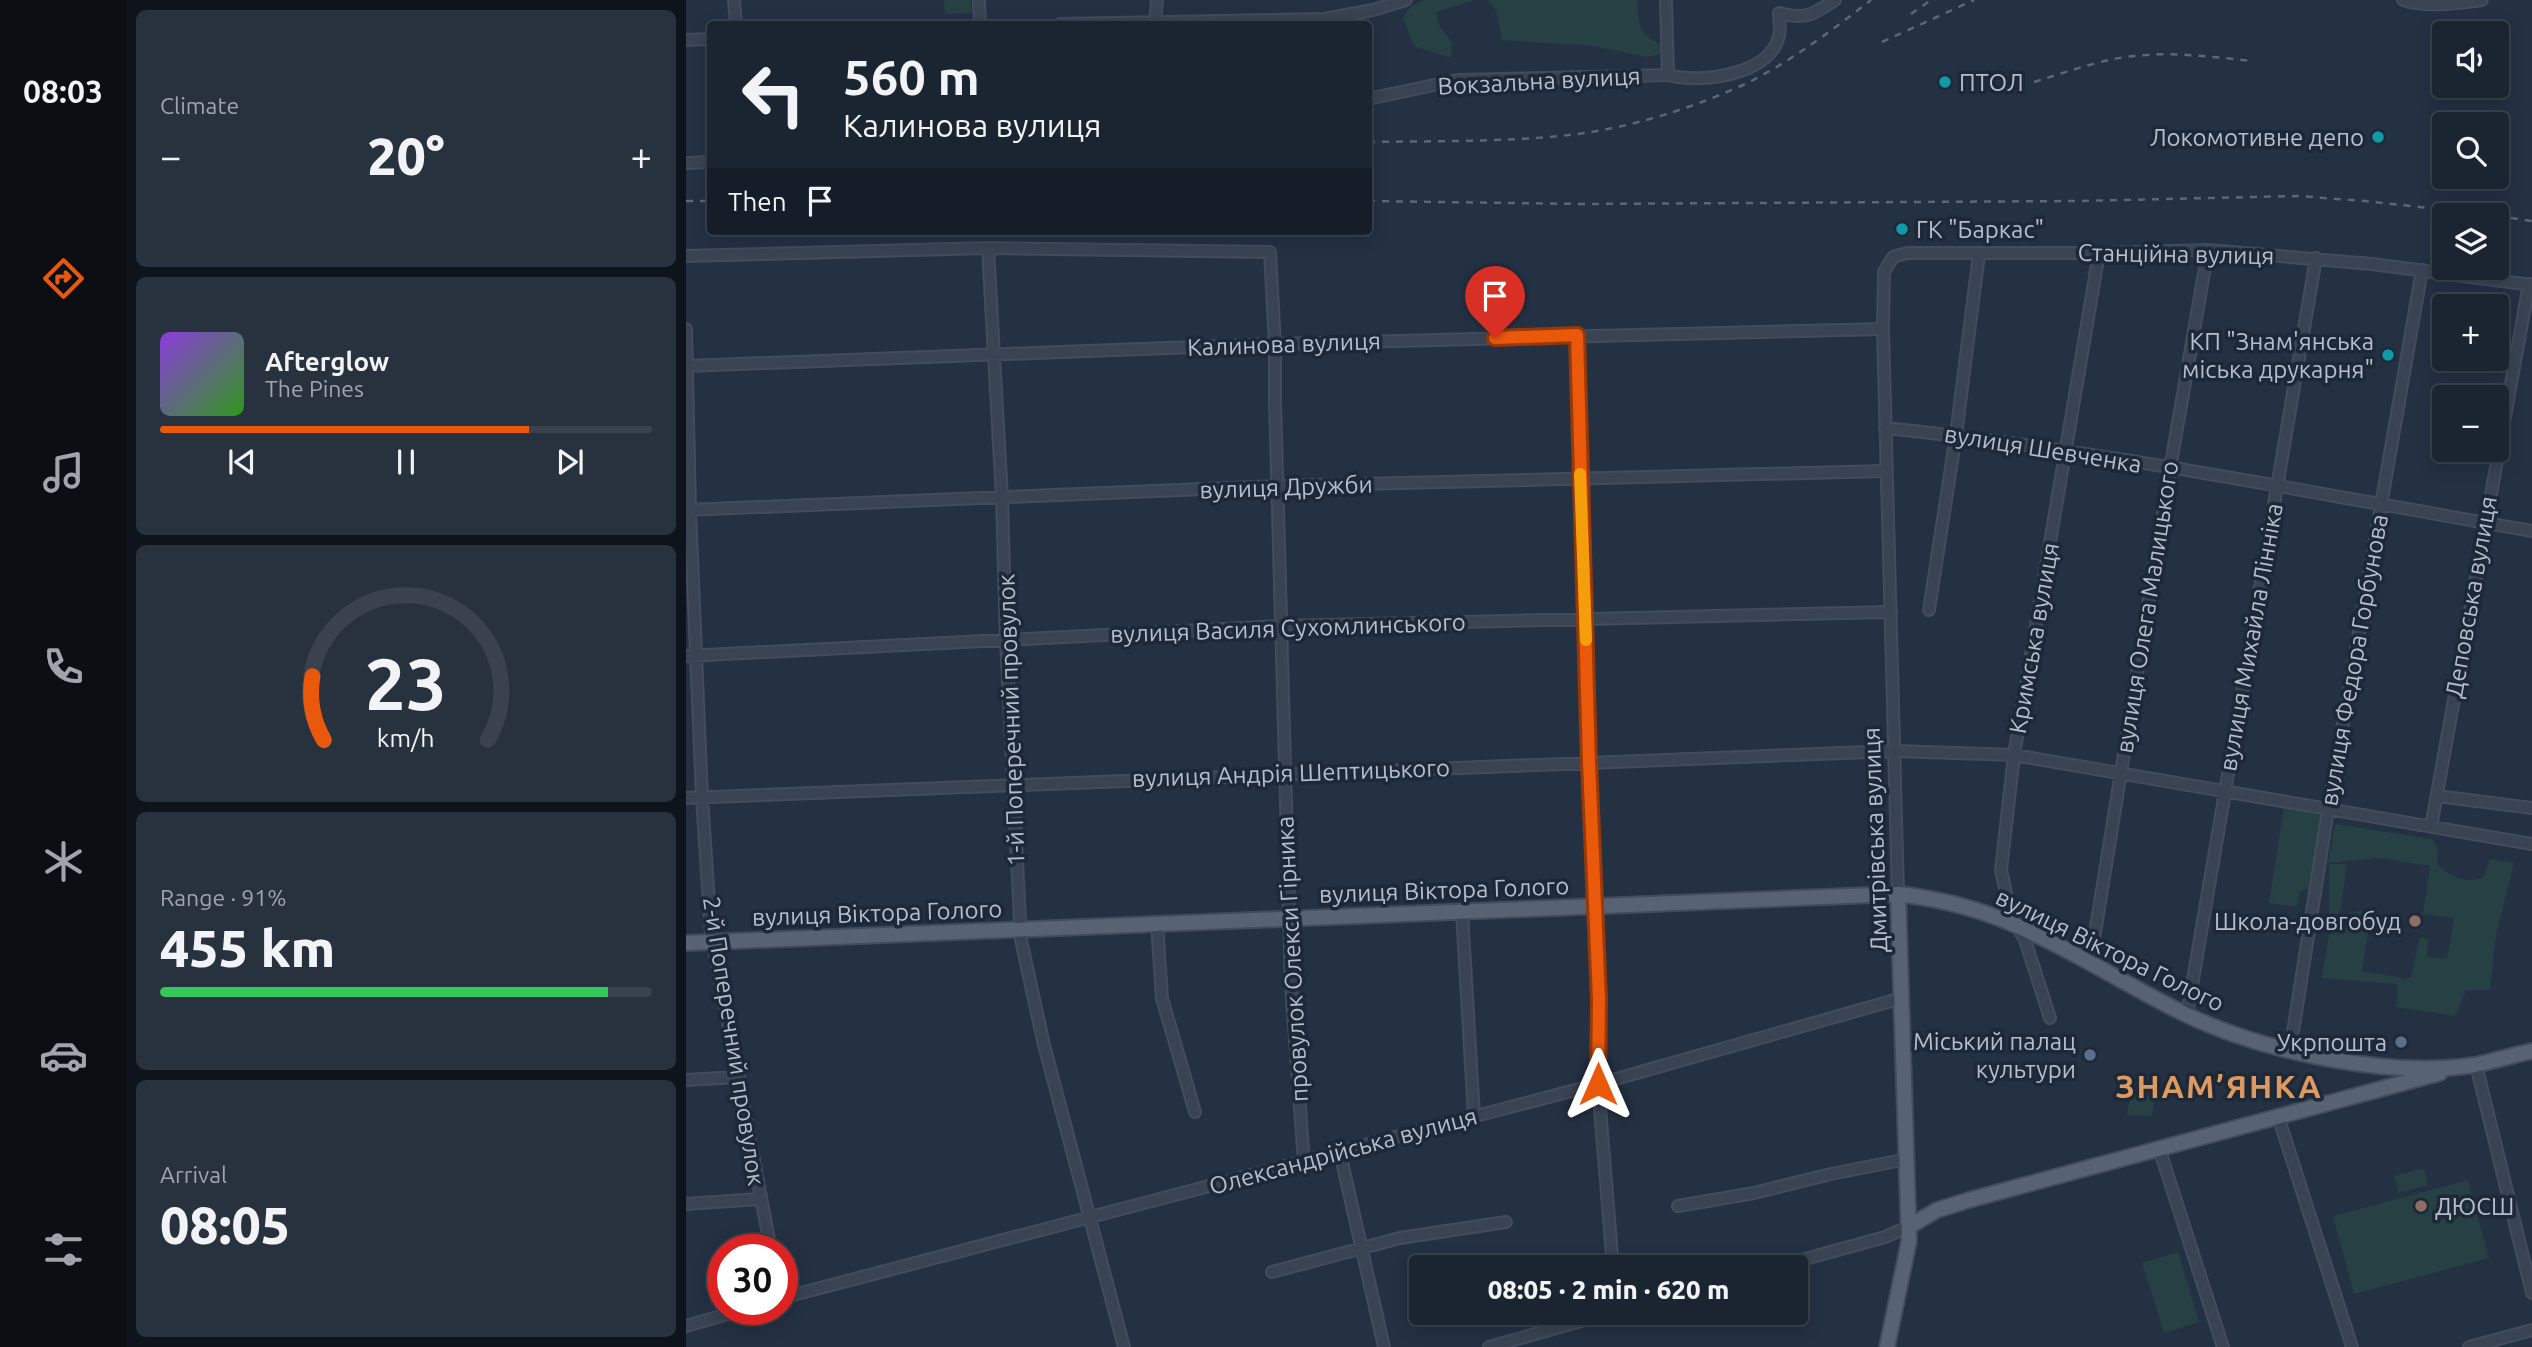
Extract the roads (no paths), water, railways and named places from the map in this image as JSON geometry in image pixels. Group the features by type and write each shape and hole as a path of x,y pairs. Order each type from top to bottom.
{"main road":[{"name":"вулиця Віктора Голого","path":"686,943 1898,894 1959,906 2017,926 2187,1015 2290,1051 2372,1064 2421,1068 2476,1065"},
{"name":"Дмитрівська вулиця","path":"1887,1347 1907,1256 1910,1226 1898,894"},
{"path":"1910,1226 1937,1210 1969,1200 2376,1090 2532,1051"},
{"path":"2372,1064 2379,1066 2385,1076 2382,1085 2376,1090"}],"street":[{"path":"734,0 736,21"},
{"path":"979,0 980,21"},
{"path":"1156,21 1157,0"},
{"path":"1328,21 1406,0"},
{"path":"1666,0 1668,75"},
{"name":"Вокзальна вулиця","path":"1372,98 1458,80 1668,75 1679,78 1715,77 1761,63 1773,50 1780,35 1779,0"},
{"path":"1779,13 1799,18 1817,12 1835,0"},
{"path":"2403,0 2411,3 2432,3 2482,0"},
{"path":"686,40 707,39"},
{"path":"686,163 707,162"},
{"path":"686,256 988,248"},
{"name":"провулок Олекси Гірника","path":"988,248 1270,251 1275,344 1290,985 1304,1161"},
{"name":"1-й Поперечний провулок","path":"988,248 1002,498 1020,930 1044,1045 1124,1347"},
{"name":"Станційна вулиця","path":"1883,329 1884,272 1893,257 1907,253 2208,250 2316,258 2530,284"},
{"name":"вулиця Олега Малицького","path":"2090,964 2169,469 2208,250"},
{"name":"Кримська вулиця","path":"2050,1018 2025,940 2011,916 2001,870 2014,755 2099,253"},
{"path":"1929,610 1956,435 1979,254"},
{"name":"вулиця Михайла Лінніка","path":"2187,1015 2316,258"},
{"name":"вулиця Федора Горбунова","path":"2290,1051 2328,810 2422,270"},
{"name":"Деповська вулиця","path":"2431,828 2484,523 2530,284"},
{"name":"2-й Поперечний провулок","path":"686,329 691,655 712,942 768,1234"},
{"name":"Калинова вулиця","path":"687,366 1275,344 1883,329"},
{"name":"Дмитрівська вулиця","path":"1883,329 1898,894"},
{"path":"1577,335 1589,762 1596,906 1598,1084 1612,1255"},
{"name":"вулиця Шевченка","path":"1885,428 2066,451 2277,485 2532,531"},
{"name":"вулиця Дружби","path":"688,510 1278,486 1886,471"},
{"name":"вулиця Василя Сухомлинського","path":"691,655 1282,626 1891,612"},
{"name":"вулиця Андрія Шептицького","path":"686,798 1896,751 2014,755 2532,844"},
{"path":"2437,796 2532,808"},
{"path":"1462,912 1474,1116"},
{"path":"1157,924 1162,998 1195,1112"},
{"name":"Олександрійська вулиця","path":"798,1294 1598,1084 1902,998"},
{"path":"2476,1065 2532,1293"},
{"path":"686,1080 739,1077"},
{"path":"2278,1116 2352,1347"},
{"path":"2159,1149 2223,1347"},
{"path":"1340,1153 1384,1347"},
{"path":"1678,1206 1754,1193 1907,1159"},
{"path":"686,1204 760,1199"},
{"path":"1272,1272 1400,1238 1506,1222"},
{"path":"1808,1258 1885,1237 1910,1226"},
{"path":"686,1326 707,1320"},
{"path":"1489,1347 1567,1325"},
{"path":"2469,1347 2532,1330"}],"railway":[{"path":"1372,142 1560,136 1653,118 1743,85 1777,67 1871,0"},
{"path":"1911,14 1931,0"},
{"path":"1882,42 1974,0"},
{"path":"2034,82 2089,65 2131,56 2172,54 2254,61"},
{"path":"1372,201 1582,204 2078,201 2298,196 2432,208"},
{"path":"686,201 707,201"},
{"path":"2509,218 2532,221"}],"place":[{"name":"ПТОЛ","path":"1945,82"},
{"name":"Локомотивне депо","path":"2378,137"},
{"name":"ГК \"Баркас\"","path":"1902,229"},
{"name":"КП \"Знам'янська міська друкарня\"","path":"2388,355"},
{"name":"Школа-довгобуд","path":"2415,921"},
{"name":"Укрпошта","path":"2401,1042"},
{"name":"Міський палац культури","path":"2090,1055"},
{"name":"ДЮСШ","path":"2421,1206"}],"district":[{"name":"ЗНАМ’ЯНКА","path":"2219,1086"}]}
